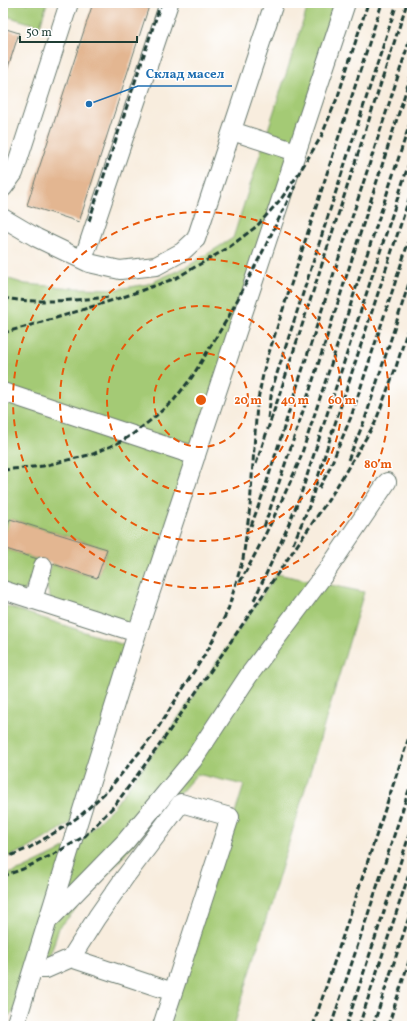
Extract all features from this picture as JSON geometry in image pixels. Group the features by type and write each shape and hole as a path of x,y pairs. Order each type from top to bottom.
{"lane":[{"path":"3,188 14,173 69,3"},
{"path":"83,260 169,3"},
{"path":"3,218 37,238 89,263 120,270 156,266 182,252 196,239 274,3"},
{"path":"15,1026 137,633 346,3"},
{"path":"232,131 296,152"},
{"path":"3,392 196,456"},
{"path":"48,920 125,842 193,760 249,675 326,572 387,482"},
{"path":"33,600 43,566"},
{"path":"3,590 137,633"},
{"path":"33,969 46,969 71,958 113,894 181,804 230,817 162,1026"},
{"path":"71,958 173,992"}],"green space":[{"path":"3,3 47,3 40,26 3,15"},
{"path":"309,3 346,3 137,633 53,606 47,588 47,576 52,564 97,578 107,549 11,519 3,542 3,276 25,284 74,288 118,289 148,284 188,266 233,238"},
{"path":"3,548 39,560 34,577 20,596 3,590"},
{"path":"277,574 364,592 234,1026 162,1026 169,1019 244,785 197,774 59,928 46,969 33,969 14,1012 7,1017 3,1017 3,876 23,869 56,853 85,836 115,805 161,743"},
{"path":"3,605 133,648 81,815 29,848 3,859"}],"building":[{"path":"93,3 150,3 79,222 27,205"},
{"path":"3,28 19,33 3,83"},
{"path":"10,519 107,549 97,578 3,548 3,542"}],"railway":[{"path":"89,221 161,3"},
{"path":"3,333 126,296 176,278 228,248 257,226 281,199 321,137 338,96 368,3"},
{"path":"3,859 29,848 64,827 81,815 109,789 152,737 209,648 228,610 243,559 250,507 257,404 265,365 382,3"},
{"path":"268,418 272,389 397,3"},
{"path":"256,464 407,3"},
{"path":"251,526 264,491 412,33"},
{"path":"264,527 306,402 412,72"},
{"path":"240,582 271,523 299,462 412,117"},
{"path":"254,600 300,497 412,154"},
{"path":"3,470 43,466 93,454 122,441 133,434 174,400 192,377 229,316 295,186"},
{"path":"293,544 310,504 412,190"},
{"path":"319,488 328,472 351,417 412,231"},
{"path":"348,460 365,419 412,274"},
{"path":"3,298 43,301 110,297"},
{"path":"3,876 23,869 56,853 85,836 115,805 161,743 331,496 375,423 396,367 412,316"},
{"path":"313,1026 412,728"},
{"path":"331,1026 412,781"},
{"path":"346,1026 412,827"},
{"path":"359,1026 412,865"},
{"path":"373,1026 412,908"},
{"path":"388,1026 412,952"}],"place":[{"name":"Склад масел","path":"89,104"}]}
